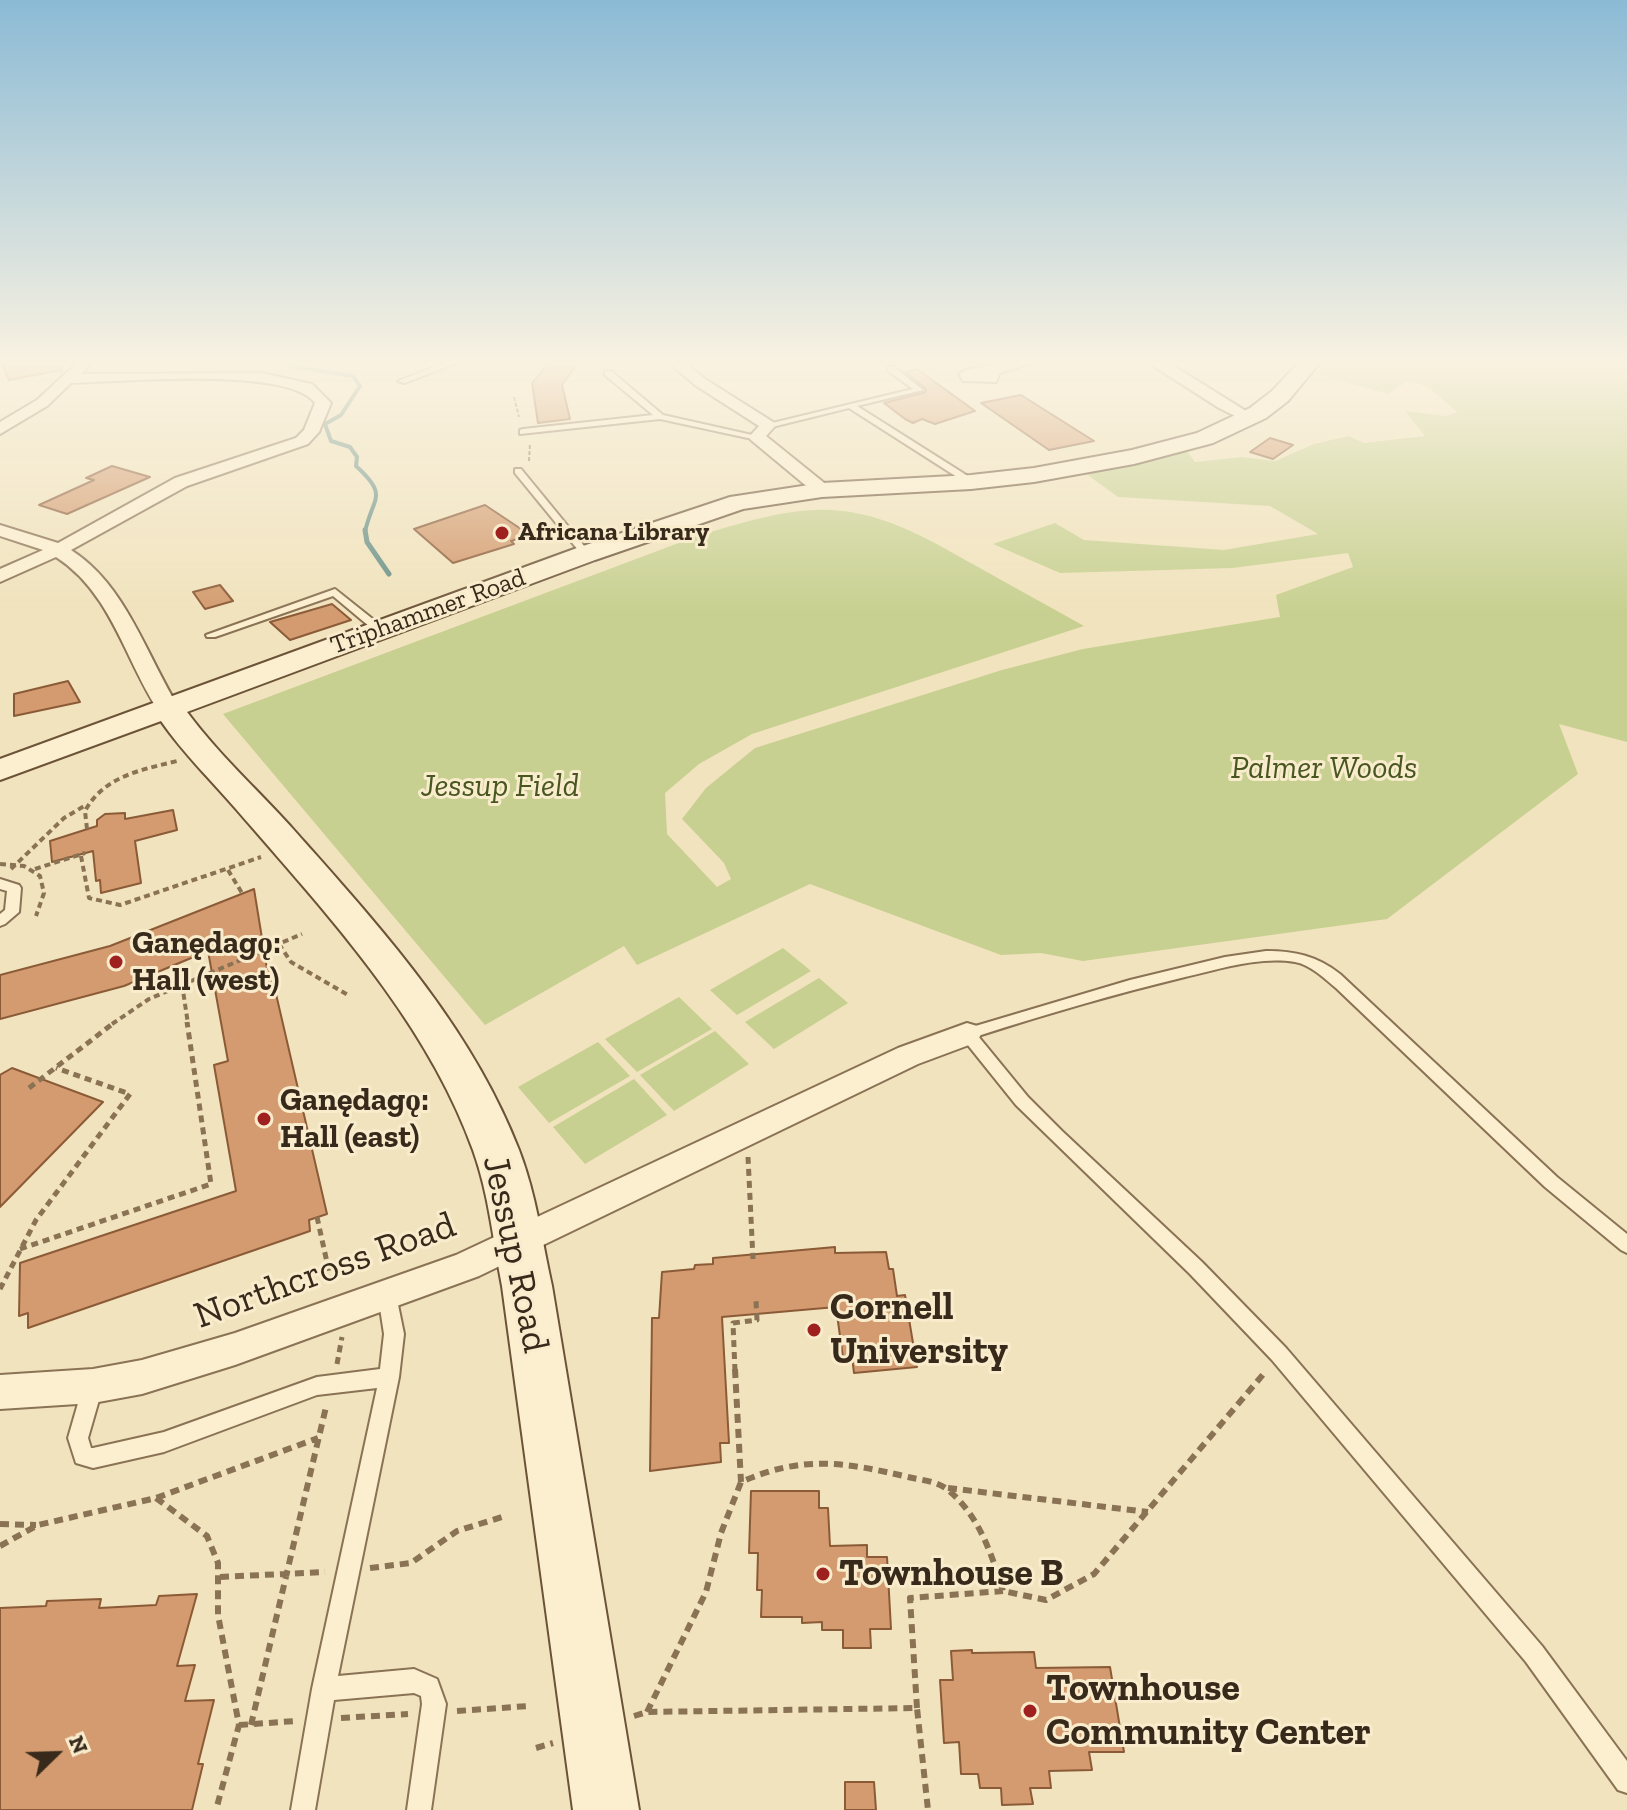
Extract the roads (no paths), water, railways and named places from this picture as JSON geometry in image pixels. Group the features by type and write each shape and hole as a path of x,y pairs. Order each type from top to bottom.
{"street":[{"path":"0,576 58,550 181,482 292,444"},
{"path":"776,444 822,490"},
{"name":"Triphammer Road","path":"0,770 586,554 729,505 771,495 822,490 971,482 1134,457 1181,444"},
{"path":"0,530 58,550 90,575 109,596 168,708"},
{"name":"Jessup Road","path":"168,708 411,992 456,1064 496,1149 513,1210 606,1810"},
{"name":"Northcross Road","path":"0,1392 93,1386 142,1377 189,1364 387,1295 518,1244 908,1056 967,1034"}],"lane":[{"path":"912,444 971,482"},
{"path":"518,471 586,554"},
{"path":"211,635 335,592 380,630"},
{"path":"0,921 12,912 14,888 4,878"},
{"path":"1627,1245 1540,1172 1355,996 1327,972 1297,957 1265,956 1228,961 1092,993 967,1034 1022,1101 1056,1136 1196,1268 1279,1354 1534,1654 1627,1781"},
{"path":"303,1810 324,1689 389,1377 394,1334 387,1295"},
{"path":"93,1386 78,1438 83,1456 93,1458 164,1442 332,1383 389,1377"},
{"path":"324,1689 424,1683 432,1690 433,1712 419,1810"}],"waterway":[{"path":"342,444 350,447 357,457 356,466 376,491 365,531"},
{"path":"365,531 367,542 389,574"}],"place":[{"name":"Africana Library","path":"502,533"},
{"name":"Ganędagǫ: Hall (west)","path":"116,962"},
{"name":"Ganędagǫ: Hall (east)","path":"264,1119"},
{"name":"Cornell University","path":"814,1330"},
{"name":"Townhouse B","path":"823,1574"},
{"name":"Townhouse Community Center","path":"1030,1711"}],"park label":[{"name":"Palmer Woods","path":"1324,769"},
{"name":"Jessup Field","path":"500,787"}]}
